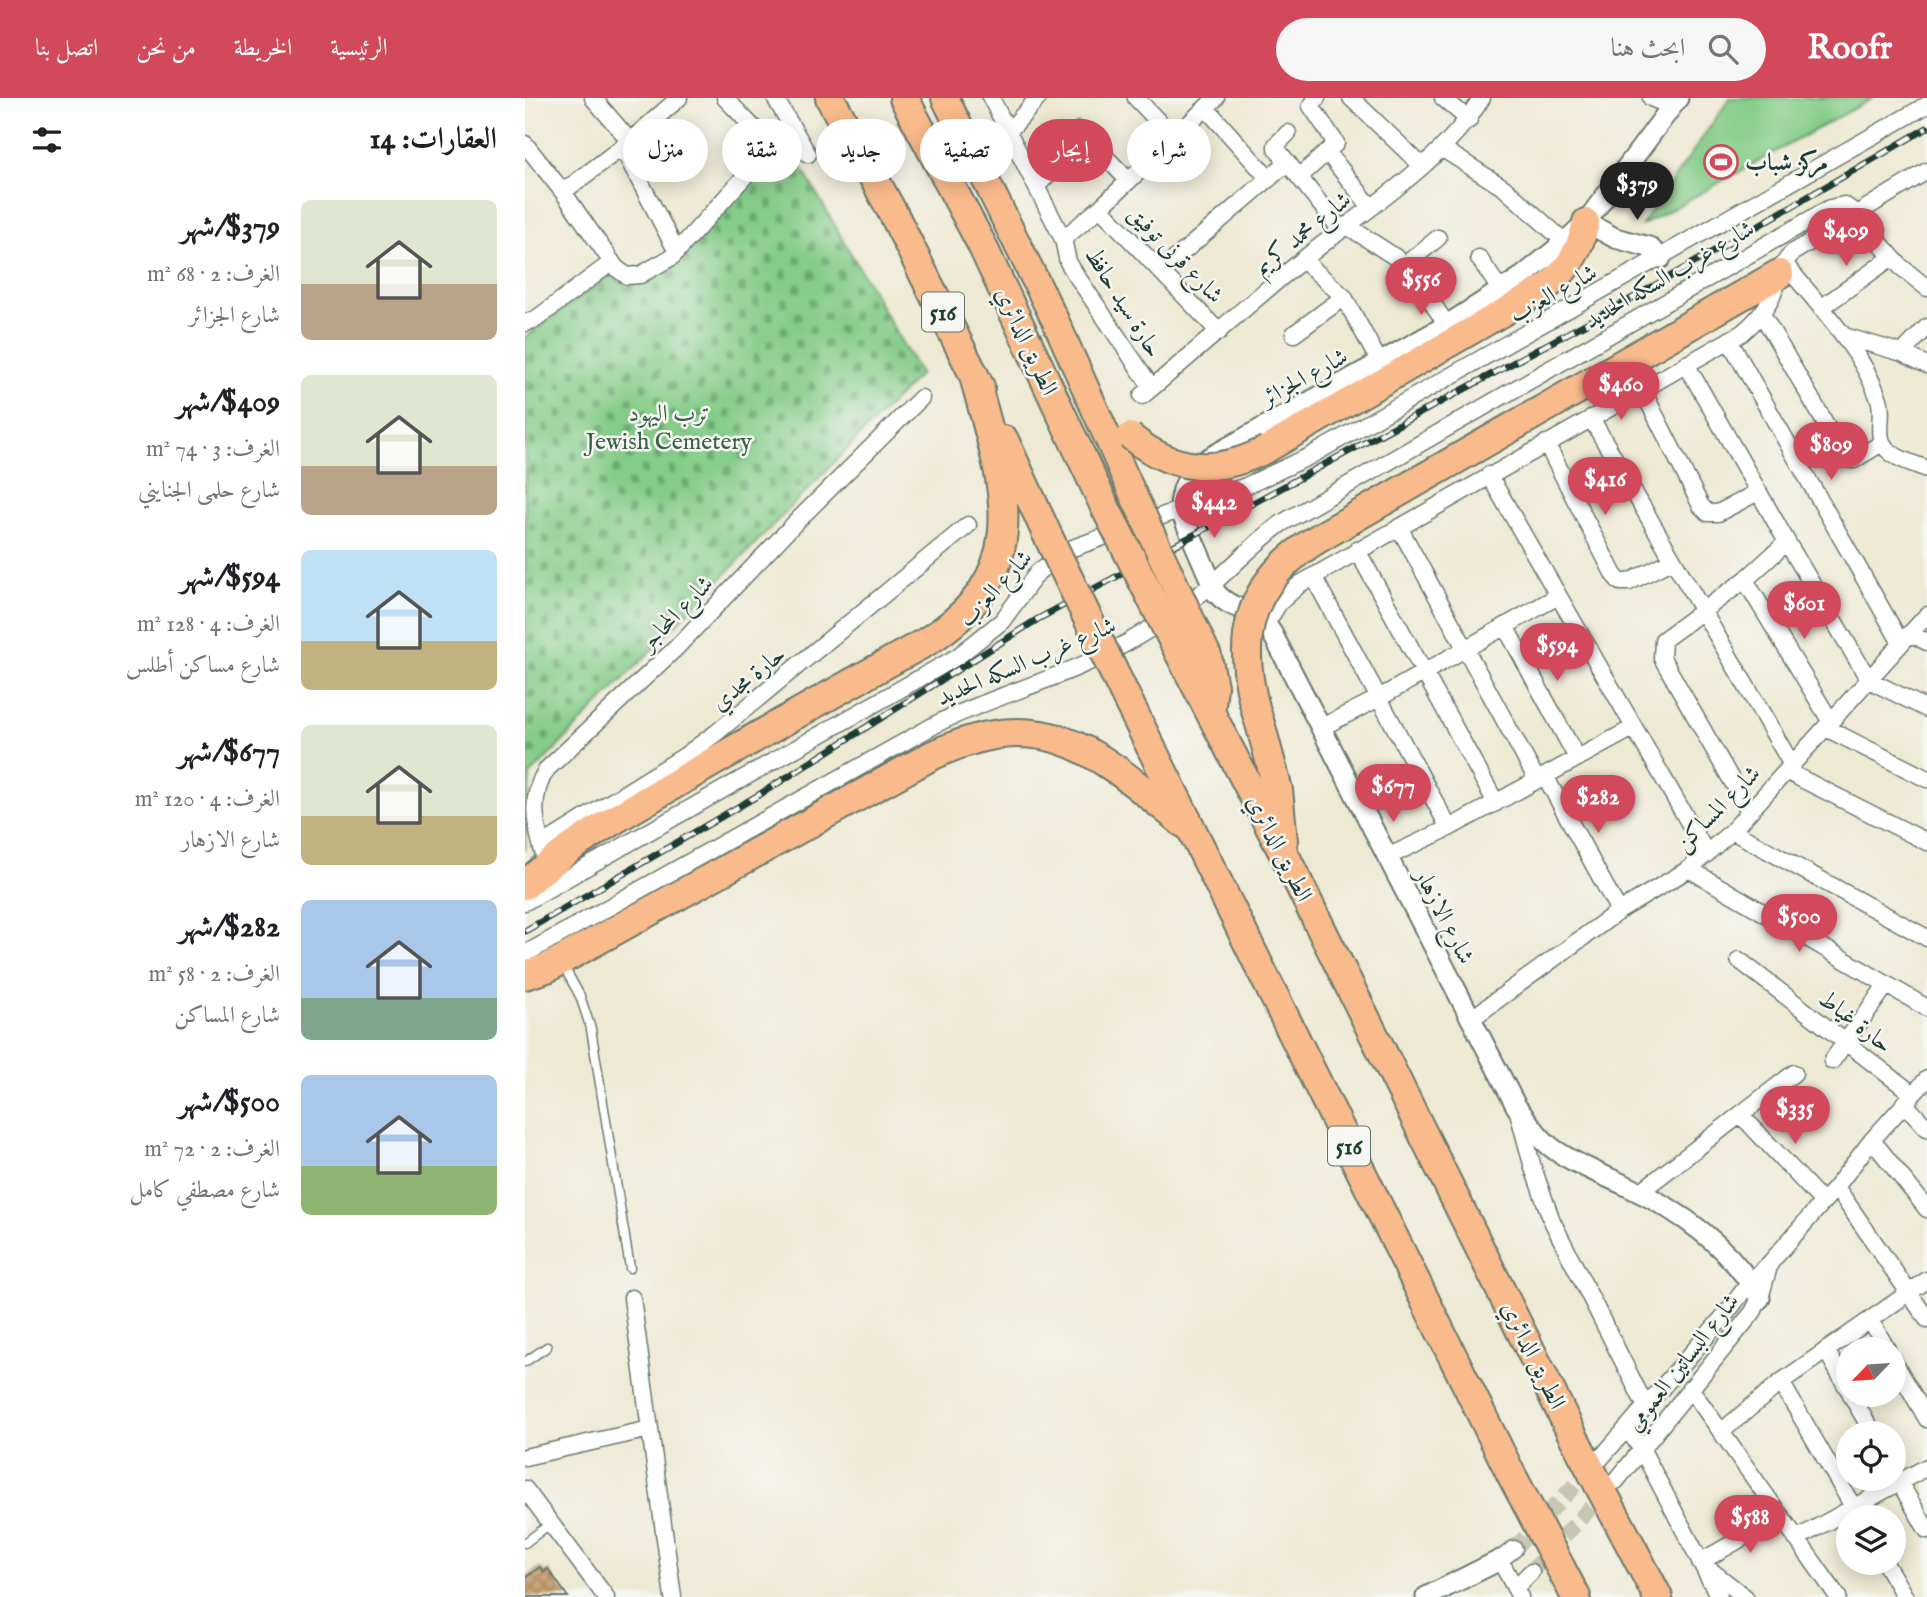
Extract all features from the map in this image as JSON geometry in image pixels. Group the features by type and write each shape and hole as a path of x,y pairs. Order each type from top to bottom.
{"highway":[{"name":"516","path":"830,98 894,215 973,372 1125,693 1511,1474 1576,1597"},
{"name":"الطريق الدائري","path":"904,98 981,243 1104,505 1197,661 1211,716 1284,854 1574,1438 1658,1597"},
{"path":"945,98 1017,240 1131,490 1197,661"},
{"path":"1088,394 1130,436 1160,457 1196,467 1233,464 1251,458 1548,287 1576,254 1586,222"},
{"path":"1284,854 1278,790 1246,667 1249,626 1264,589 1290,557 1306,545 1781,269"},
{"path":"525,885 547,865 600,828 795,714 926,642 963,614 990,575 1001,542 1005,507 1002,484 973,372"},
{"path":"525,975 561,961 931,756 957,743 984,736 1013,733 1041,735 1069,742 1119,770 1193,831"}],"street":[{"path":"593,98 623,140"},
{"path":"655,119 679,98"},
{"path":"725,98 745,119"},
{"path":"775,98 787,119"},
{"path":"991,98 1002,119"},
{"path":"1013,126 1038,98"},
{"path":"1136,98 1156,119"},
{"path":"1299,177 1336,143 1311,106 1317,98"},
{"path":"1351,98 1422,166"},
{"path":"1444,98 1469,120"},
{"name":"شارع محمد كريم","path":"1147,392 1303,260 1443,149 1469,120 1482,98"},
{"path":"1651,98 1675,103"},
{"path":"1194,119 1211,103 1269,179"},
{"name":"شارع الجزائر","path":"1180,510 1186,480 1199,465 1447,325 1501,291 1565,242 1586,222 1675,103"},
{"name":"شارع العزب","path":"525,902 547,865 957,657 1002,621 1038,572 1056,556 1078,545 1246,486 1310,456 1927,105"},
{"path":"1288,133 1275,147 1287,163 1343,228 1405,265 1447,325"},
{"path":"1013,139 1063,239 1128,182"},
{"path":"525,144 621,273 633,276 667,261 740,182"},
{"path":"802,144 808,154"},
{"path":"563,192 623,146"},
{"path":"1443,149 1504,188 1565,242"},
{"path":"1328,152 1370,206"},
{"path":"1162,270 1287,163"},
{"path":"1113,165 1127,179"},
{"name":"شارع غرب السكه الحديد","path":"1266,624 1287,594 1313,576 1742,333 1762,314 1773,295 1781,269 1792,253 1927,171"},
{"path":"644,182 677,252"},
{"path":"1037,186 1041,182"},
{"name":"شارع غرب السكه الحديد","path":"525,954 940,722 1101,657 1149,630 1211,585 1263,536 1306,509 1830,208 1844,205 1855,214"},
{"name":"شارع قرنى توفيق","path":"1100,208 1219,332"},
{"path":"1855,214 1892,257 1927,288"},
{"path":"1586,222 1615,238 1649,247 1661,258"},
{"path":"1405,265 1438,238"},
{"name":"حارة سيد حافظ","path":"1063,239 1068,262 1147,392"},
{"path":"1821,308 1892,257"},
{"path":"1479,258 1501,291"},
{"path":"1303,260 1344,297 1380,363"},
{"path":"525,323 536,319 612,262"},
{"path":"1781,269 1821,308 1860,359 1879,400 1882,443 1895,456 1927,470"},
{"path":"1294,334 1344,297"},
{"path":"1762,314 1846,460 1854,460 1882,443"},
{"path":"1902,353 1927,327"},
{"path":"1844,336 1902,353 1927,365"},
{"path":"1729,340 1906,638 1927,642"},
{"path":"1686,364 1869,680 1927,709"},
{"path":"1641,389 1701,506 1708,513 1718,513 1758,492"},
{"name":"شارع المحاجر","path":"547,865 536,822 535,798 538,782 547,769 676,648 921,398"},
{"path":"1591,418 1674,559 1789,768 1927,842"},
{"path":"1546,443 1620,582 1629,582 1674,559"},
{"path":"1489,475 1707,854"},
{"path":"1180,510 1211,585 1227,603 1250,611 1266,624"},
{"name":"حارة مجدي","path":"547,865 716,733 968,525"},
{"path":"1399,527 1465,648 1619,911"},
{"path":"1749,811 1662,658 1661,648 1663,640 1745,580 1787,542"},
{"path":"1357,550 1496,803"},
{"path":"1313,576 1449,828"},
{"path":"1745,580 1829,725 1927,779"},
{"path":"1320,728 1379,698 1558,596"},
{"name":"شارع المساكن","path":"1471,1019 1619,911 1689,869 1707,854 1732,831 1927,615"},
{"name":"شارع الازهار","path":"1266,624 1516,1106 1554,1149 1640,1192 1708,1235 1731,1256 1755,1290"},
{"path":"1505,626 1577,758"},
{"path":"1387,857 1449,828 1633,728"},
{"path":"1732,831 1927,938"},
{"path":"1689,869 1927,1008"},
{"name":"حارة غياط","path":"1739,960 1846,1041 1908,1098 1927,1128"},
{"path":"1832,1061 1887,984"},
{"path":"1640,1192 1794,1073"},
{"name":"شارع البساتين العمومي","path":"1600,1459 1725,1315 1755,1290 1770,1263 1836,1187 1872,1140 1927,1079"},
{"name":"شارع الازهار","path":"1516,1106 1533,1168 1552,1221 1646,1407"},
{"path":"1741,1115 1823,1202"},
{"path":"1872,1140 1927,1209"},
{"path":"1836,1187 1927,1319"},
{"path":"1721,1432 1781,1382 1927,1280"},
{"name":"شارع البساتين العمومي","path":"1616,1481 1753,1312 1755,1290"},
{"path":"632,1298 673,1597"},
{"path":"1871,1320 1880,1337"},
{"path":"1826,1350 1836,1368"},
{"path":"1781,1382 1852,1505"},
{"path":"1906,1383 1927,1419"},
{"path":"1690,1388 1838,1597"},
{"path":"1627,1428 1642,1450 1719,1597"},
{"path":"525,1457 650,1429"},
{"path":"1906,1473 1927,1466"},
{"path":"525,1489 599,1594"},
{"path":"1864,1505 1880,1491"},
{"path":"1905,1491 1927,1530"},
{"path":"1700,1562 1781,1516"},
{"path":"1797,1539 1836,1521"},
{"path":"1426,1597 1507,1555 1518,1593"},
{"path":"1700,1562 1745,1597"},
{"path":"1518,1593 1531,1572"},
{"path":"1892,1575 1905,1597"}],"lane":[{"path":"561,961 580,996 591,1029 630,1268"},
{"path":"525,1362 547,1347"},
{"path":"525,1543 551,1523"}],"green space":[{"name":"مركز شباب","path":"1730,98 1873,98 1641,226"},
{"name":"ترب اليهود Jewish Cemetery","path":"802,168 920,374 530,775 525,850 525,337 611,275 627,288 679,256 749,182 802,182"}],"building":[{"path":"540,1567 544,1572 548,1569 568,1597 525,1597 525,1578"}],"tunnel":[{"path":"1514,1549 1594,1465"},
{"path":"1531,1572 1608,1489"}],"railway":[{"path":"525,931 762,793 1038,619 1633,298 1927,128"}],"place":[{"name":"مركز شباب","path":"1721,162"}]}
